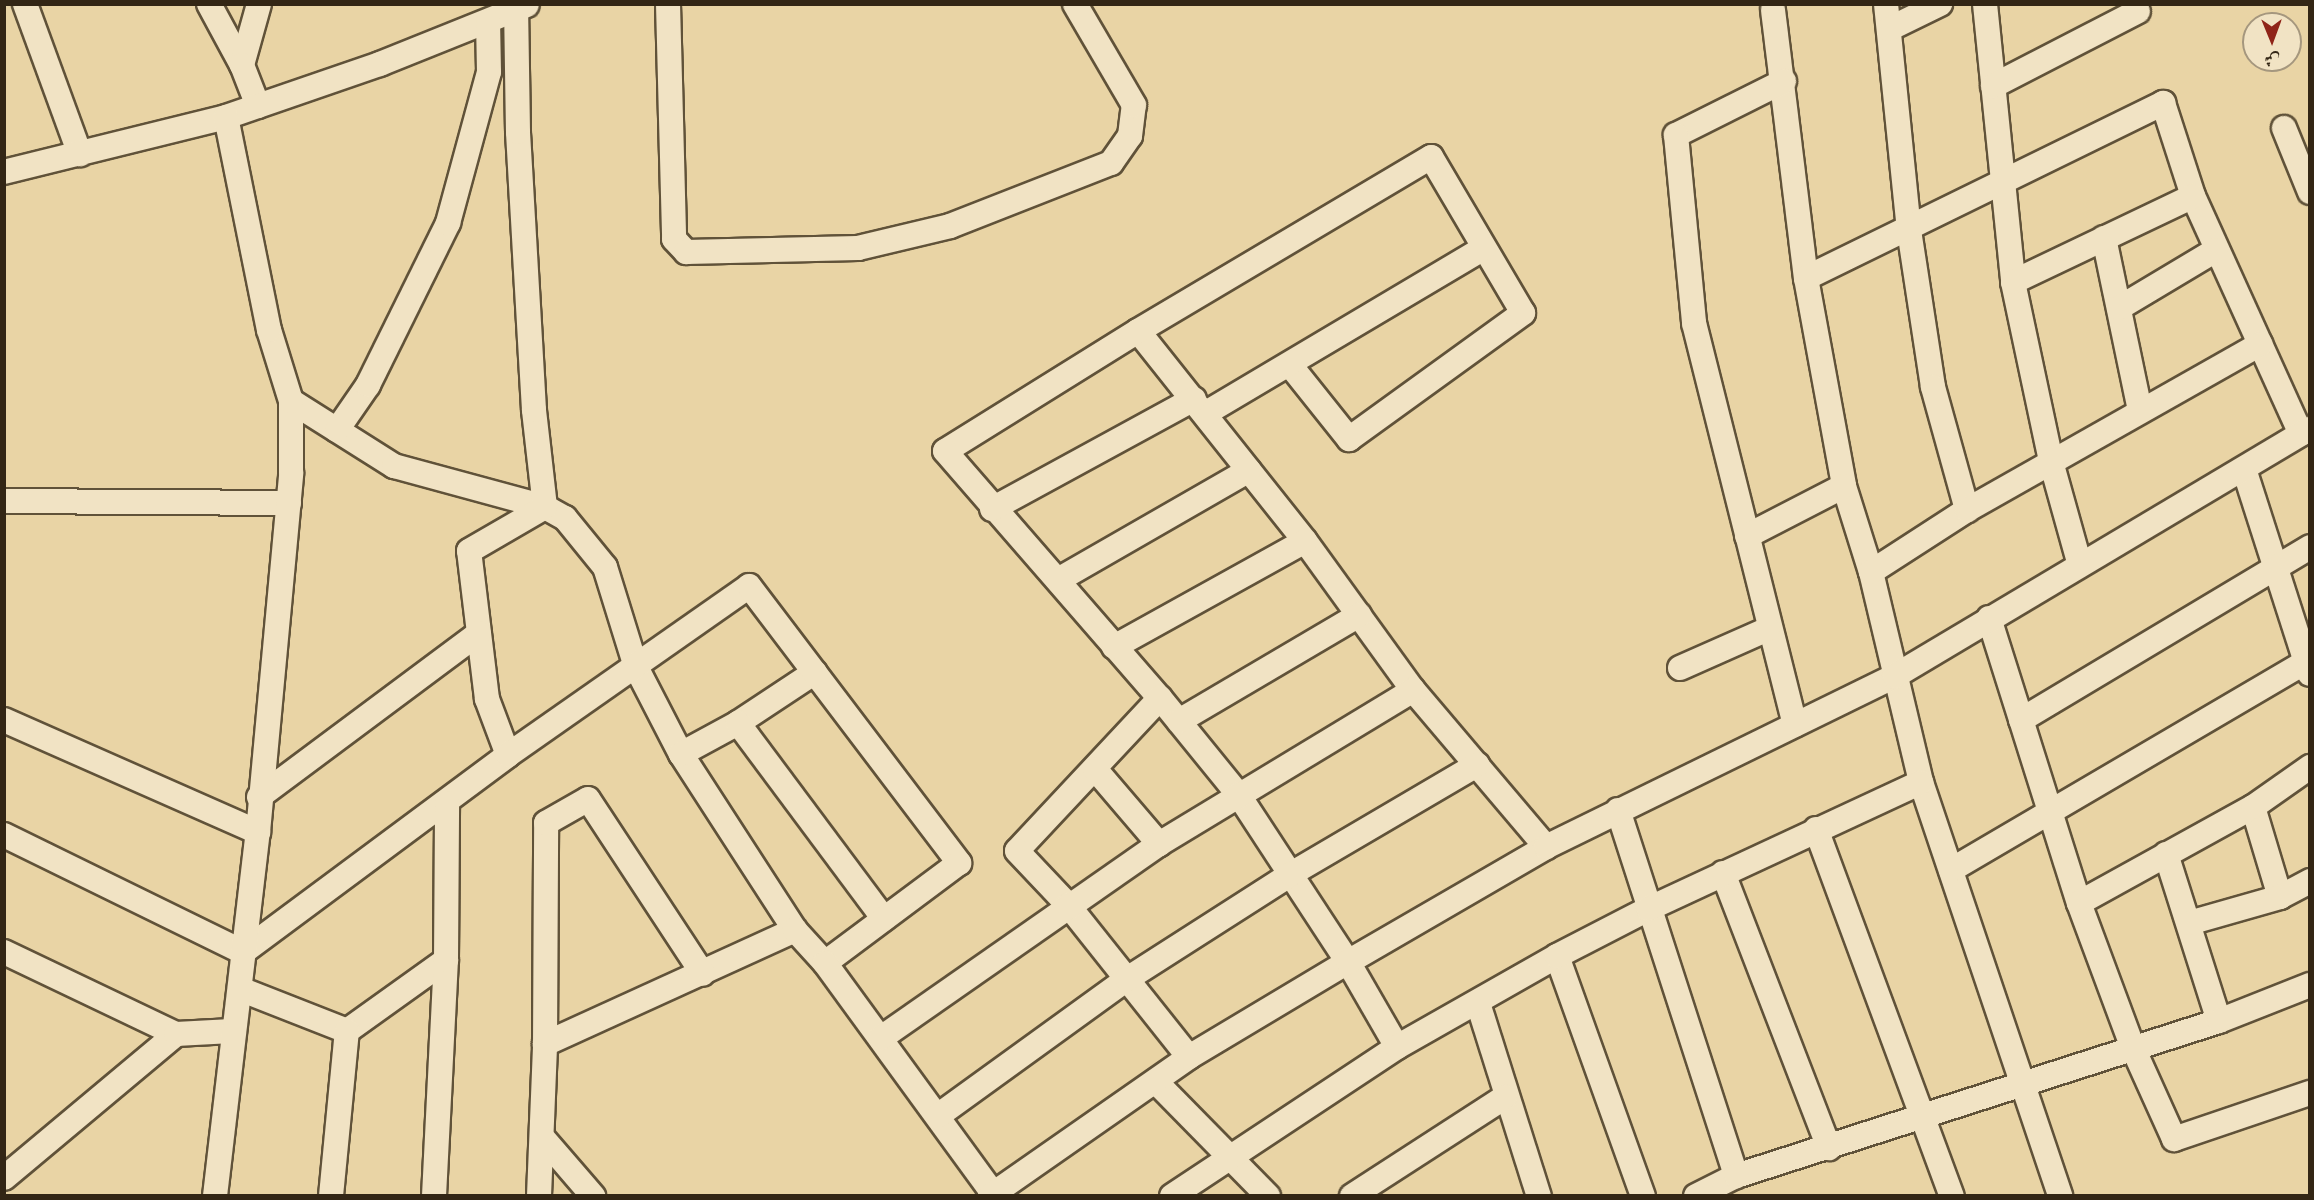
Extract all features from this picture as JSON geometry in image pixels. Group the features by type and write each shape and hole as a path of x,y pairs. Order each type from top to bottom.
{"street":[{"path":"25,4 80,154"},
{"path":"209,4 242,65 258,106"},
{"path":"242,65 259,4"},
{"path":"668,4 674,239 686,252 858,248 950,226 1112,163 1130,136 1134,105 1075,4"},
{"path":"1886,4 1909,230 1934,387 1967,510"},
{"path":"1889,29 1940,4"},
{"path":"1985,4 2013,282 2052,465 2080,565"},
{"path":"4,172 226,117 521,8 518,132 533,398 545,507"},
{"path":"1773,10 1785,81 1806,278 1845,486 1871,572 1921,782 2060,1196"},
{"path":"1993,86 2138,11"},
{"path":"337,430 368,386 448,223 489,72 488,22"},
{"path":"1785,81 1676,135 1694,323 1768,629 1795,725"},
{"path":"291,401 394,466 545,507 565,518 605,567 636,667 681,754 795,930 825,963 939,1115 993,1195 1189,1057 1348,962 1546,847 1895,676 2305,431 2260,344 2216,250 2193,196 2163,103 2002,185 1806,278"},
{"path":"215,1196 232,1031 240,989 258,832 289,503 291,401 269,330 226,117"},
{"path":"2283,128 2309,192"},
{"path":"1290,365 1349,439 1523,313 1431,158 1138,331 945,451 992,509 1058,580 1179,720 1238,794 1348,962 1397,1047"},
{"path":"2013,282 2193,196"},
{"path":"2103,238 2140,410"},
{"path":"992,509 1200,406 1290,365 1484,248"},
{"path":"2119,308 2216,250"},
{"path":"1138,331 1200,406 1305,541 1413,690 1546,847"},
{"path":"1871,572 1967,510 2052,465 2140,410 2260,344"},
{"path":"1951,870 2308,665 2273,569 2244,469"},
{"path":"1058,580 1249,470"},
{"path":"1747,536 1845,486"},
{"path":"4,501 289,503"},
{"path":"508,754 488,699 469,551 545,507"},
{"path":"1114,647 1305,541"},
{"path":"2021,720 2310,547"},
{"path":"243,952 447,803 508,754 636,667 749,586 959,863 825,963"},
{"path":"1179,720 1359,615"},
{"path":"1989,618 2079,903 2133,1048 2174,1139 2310,1094"},
{"path":"1680,668 1768,629"},
{"path":"260,798 479,633"},
{"path":"681,754 738,723 815,672"},
{"path":"881,1038 1068,904 1159,844 1413,690"},
{"path":"1160,698 1017,851 1068,904 1189,1057"},
{"path":"4,720 258,832"},
{"path":"738,723 884,919"},
{"path":"939,1115 1126,979 1291,874 1477,765"},
{"path":"2079,903 2253,807 2310,767"},
{"path":"1095,769 1159,844"},
{"path":"1172,1196 1229,1156 1397,1047 1557,956 1723,873 1921,782"},
{"path":"539,1196 545,1044 546,823 588,799 703,974"},
{"path":"434,1196 446,960 447,803"},
{"path":"2253,807 2280,897"},
{"path":"1618,810 1648,909 1736,1176"},
{"path":"1816,829 1949,1194"},
{"path":"4,835 243,952"},
{"path":"2166,854 2219,1021"},
{"path":"1723,873 1829,1148"},
{"path":"2189,923 2280,897 2310,881"},
{"path":"545,1044 703,974 795,930"},
{"path":"4,952 176,1034 232,1031"},
{"path":"1557,956 1643,1196"},
{"path":"331,1196 347,1031 446,960"},
{"path":"1696,1196 1736,1176 2219,1021 2310,985"},
{"path":"240,989 347,1031"},
{"path":"1478,1003 1535,1194"},
{"path":"4,1178 176,1034"},
{"path":"1156,1082 1268,1196"},
{"path":"1352,1196 1505,1097"},
{"path":"543,1138 593,1196"}]}
